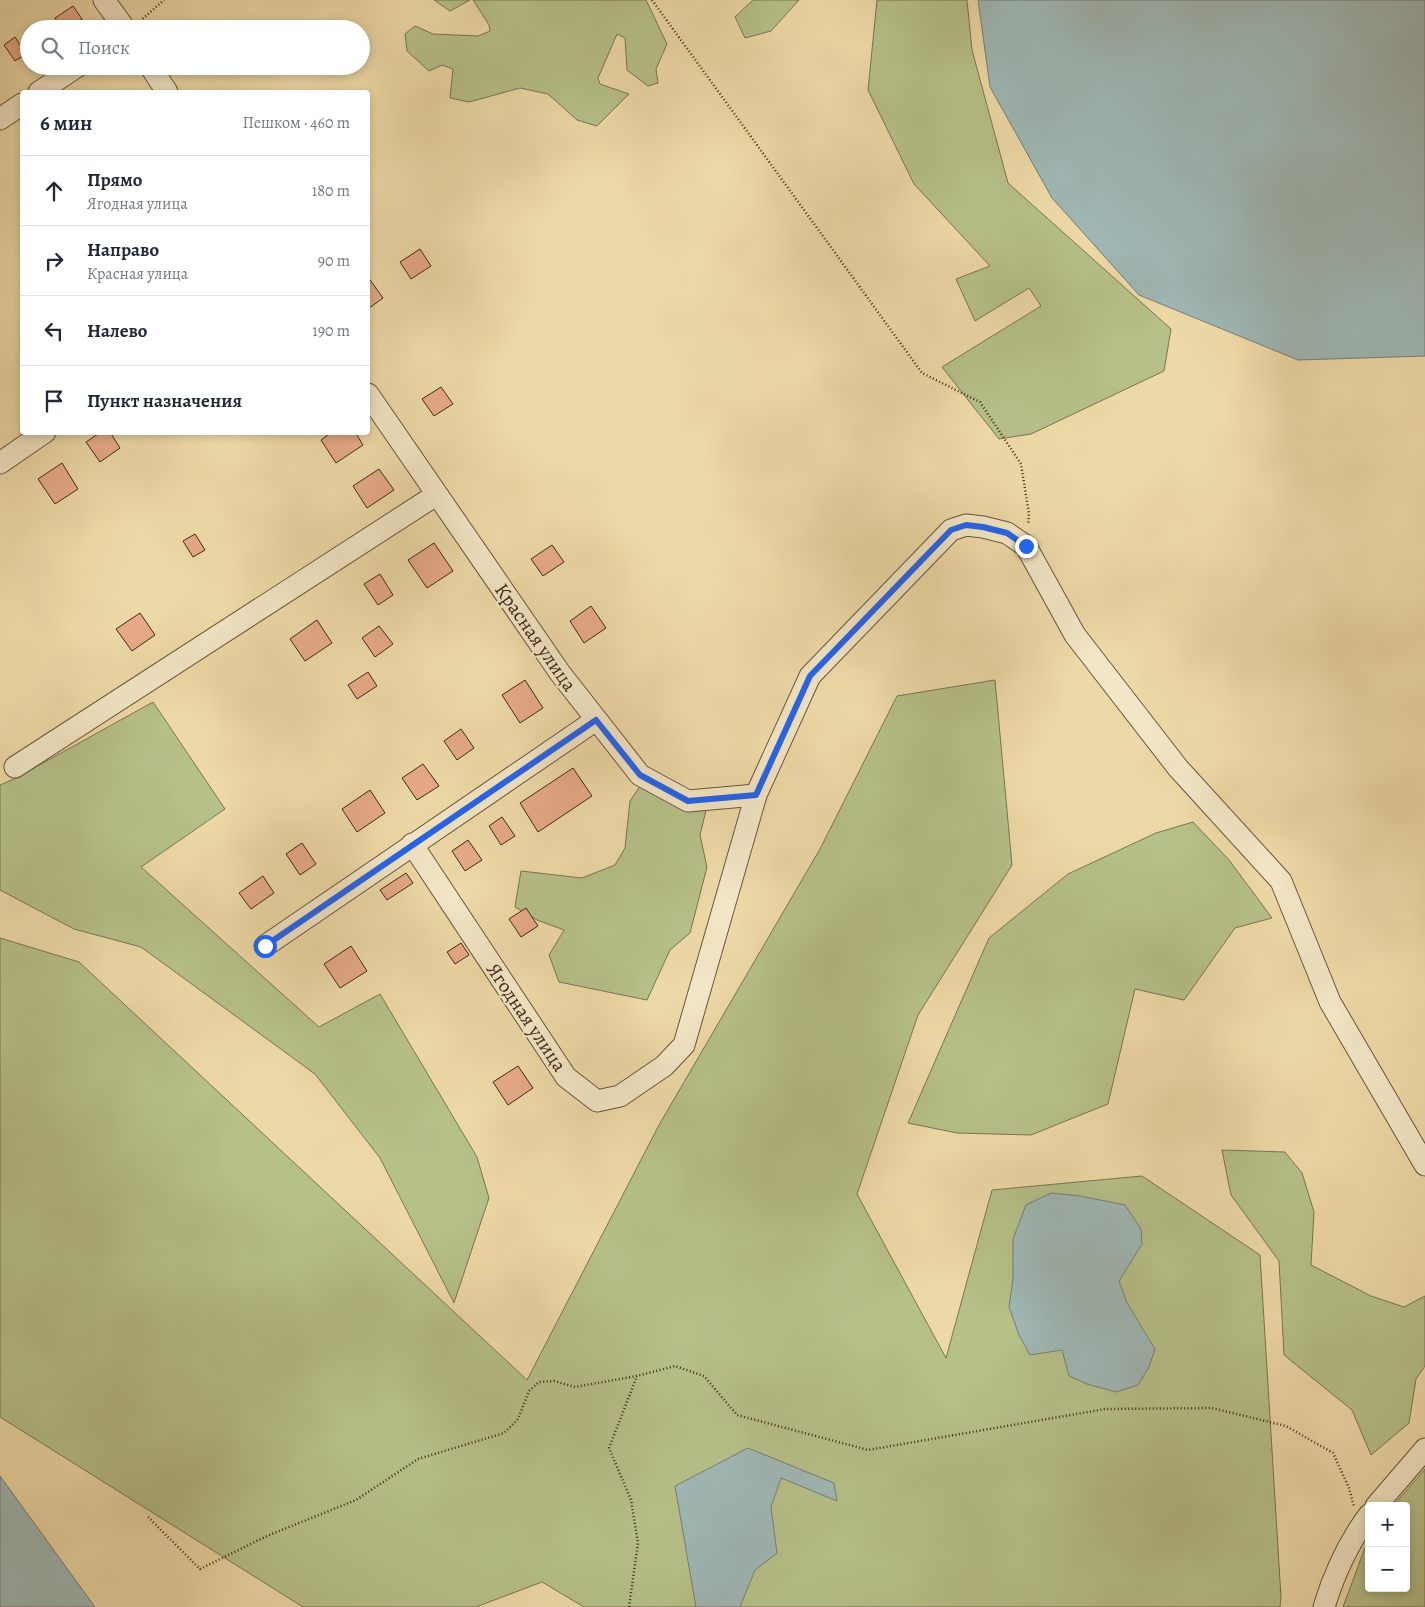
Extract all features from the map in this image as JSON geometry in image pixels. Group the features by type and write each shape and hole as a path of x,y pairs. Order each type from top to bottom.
{"street":[{"path":"104,0 125,20"},
{"path":"43,90 65,75"},
{"path":"156,75 166,90"},
{"path":"0,119 20,105"},
{"name":"Красная улица","path":"370,397 560,673 640,775 688,801 756,795"},
{"path":"0,463 41,435"},
{"path":"15,767 436,495"},
{"path":"756,795 810,676 951,530 966,525 1007,533 1026,546 1074,635 1178,768 1280,881 1330,1002 1425,1165"},
{"path":"265,946 596,720"},
{"name":"Ягодная улица","path":"412,844 566,1077 597,1101 620,1096 664,1066 684,1045 756,795"},
{"path":"1379,1502 1425,1449"},
{"path":"1324,1607 1345,1554 1365,1520"}],"path":[{"path":"139,20 164,0"},
{"path":"652,0 922,373 980,402 1021,464 1029,514 1026,546"},
{"path":"148,1517 200,1569 267,1536 356,1500 418,1459 504,1434 518,1419 528,1391 539,1382 554,1381 574,1387 638,1376 675,1366 704,1376 737,1415 868,1450 1105,1409 1212,1408 1286,1426 1334,1453 1349,1488 1357,1517 1365,1520"},
{"path":"629,1607 638,1543 631,1500 610,1448 638,1376"}],"green space":[{"path":"434,0 470,0 450,11"},
{"path":"473,0 646,0 667,44 656,69 658,83 648,86 627,70 625,38 617,34 598,78 600,84 629,94 597,126 577,120 548,94 520,88 469,102 450,98 453,69 442,65 429,71 407,51 405,34 415,26 433,34 478,36 490,31 489,25"},
{"path":"753,0 799,0 771,31 745,38 735,17"},
{"path":"877,0 967,0 972,50 1008,183 1171,329 1164,371 1031,434 999,439 942,367 1041,306 1029,288 975,321 956,279 990,266 914,184 868,90"},
{"path":"995,680 1012,865 918,1015 857,1194 946,1358 992,1190 1142,1176 1260,1255 1281,1597 1280,1607 584,1607 542,1582 476,1607 303,1607 0,1417 0,938 79,962 527,1380 659,1125 820,849 897,696"},
{"path":"153,702 225,809 141,867 319,1027 380,994 477,1157 489,1198 454,1303 380,1158 315,1074 141,947 74,929 0,890 0,785"},
{"path":"642,783 708,802 700,835 707,867 690,933 670,950 647,1000 559,982 549,955 564,930 537,920 515,907 521,871 582,878 615,865 625,848 630,801"},
{"path":"1193,822 1229,860 1272,918 1235,928 1184,1000 1135,989 1108,1104 1031,1135 957,1133 908,1123 989,938 1068,874 1156,833"},
{"path":"1222,1150 1285,1152 1302,1173 1314,1212 1311,1265 1371,1296 1404,1307 1425,1296 1425,1366 1416,1379 1409,1423 1371,1455 1352,1410 1284,1355 1279,1261 1231,1195"},
{"path":"1425,1469 1425,1607 1343,1607 1365,1548 1365,1592 1410,1592 1410,1502 1396,1502"}],"water":[{"path":"978,0 1425,0 1425,356 1298,360 1139,295 1052,198 990,87"},
{"path":"1051,1193 1080,1196 1125,1205 1141,1229 1142,1244 1119,1281 1127,1303 1155,1349 1149,1367 1138,1385 1116,1392 1087,1384 1069,1376 1062,1350 1030,1355 1019,1335 1009,1307 1013,1279 1013,1239 1026,1205"},
{"path":"748,1448 834,1483 837,1501 781,1478 771,1507 777,1553 755,1570 740,1607 696,1607 675,1486"},
{"path":"0,1476 95,1607 0,1607"}],"building":[{"path":"73,6 82,19 56,20 55,18"},
{"path":"15,37 20,45 20,58 15,61 4,45"},
{"path":"420,249 431,266 411,279 400,262"},
{"path":"370,280 383,298 370,308"},
{"path":"441,387 453,404 434,416 422,399"},
{"path":"96,435 112,435 120,448 100,462 86,442"},
{"path":"328,435 357,435 363,445 336,463 321,440"},
{"path":"62,463 78,489 55,504 38,479"},
{"path":"379,469 394,490 367,508 353,486"},
{"path":"195,534 205,550 193,557 183,541"},
{"path":"434,543 453,571 427,588 408,560"},
{"path":"552,545 564,562 543,576 531,559"},
{"path":"380,574 393,595 378,605 364,584"},
{"path":"591,606 606,628 584,643 570,621"},
{"path":"140,613 155,635 132,651 116,629"},
{"path":"317,620 332,643 305,661 290,639"},
{"path":"379,626 393,644 375,657 362,638"},
{"path":"368,672 377,686 357,699 348,685"},
{"path":"525,680 543,708 520,723 502,695"},
{"path":"461,729 474,748 457,760 444,741"},
{"path":"423,764 439,786 417,800 402,778"},
{"path":"573,768 592,796 538,832 520,803"},
{"path":"370,790 385,813 357,832 342,809"},
{"path":"502,817 515,836 501,845 489,826"},
{"path":"468,840 482,860 465,871 452,851"},
{"path":"302,843 316,864 300,875 286,854"},
{"path":"406,873 413,883 387,900 380,890"},
{"path":"263,876 274,893 251,909 239,893"},
{"path":"526,908 538,926 521,937 509,919"},
{"path":"461,943 469,955 455,964 447,952"},
{"path":"351,946 367,971 340,988 324,964"},
{"path":"518,1066 533,1088 508,1105 493,1082"}],"route":[{"path":"265,946 596,720 640,775 688,801 756,795 810,676 951,530 966,525 983,527 1007,533 1026,546"}]}
